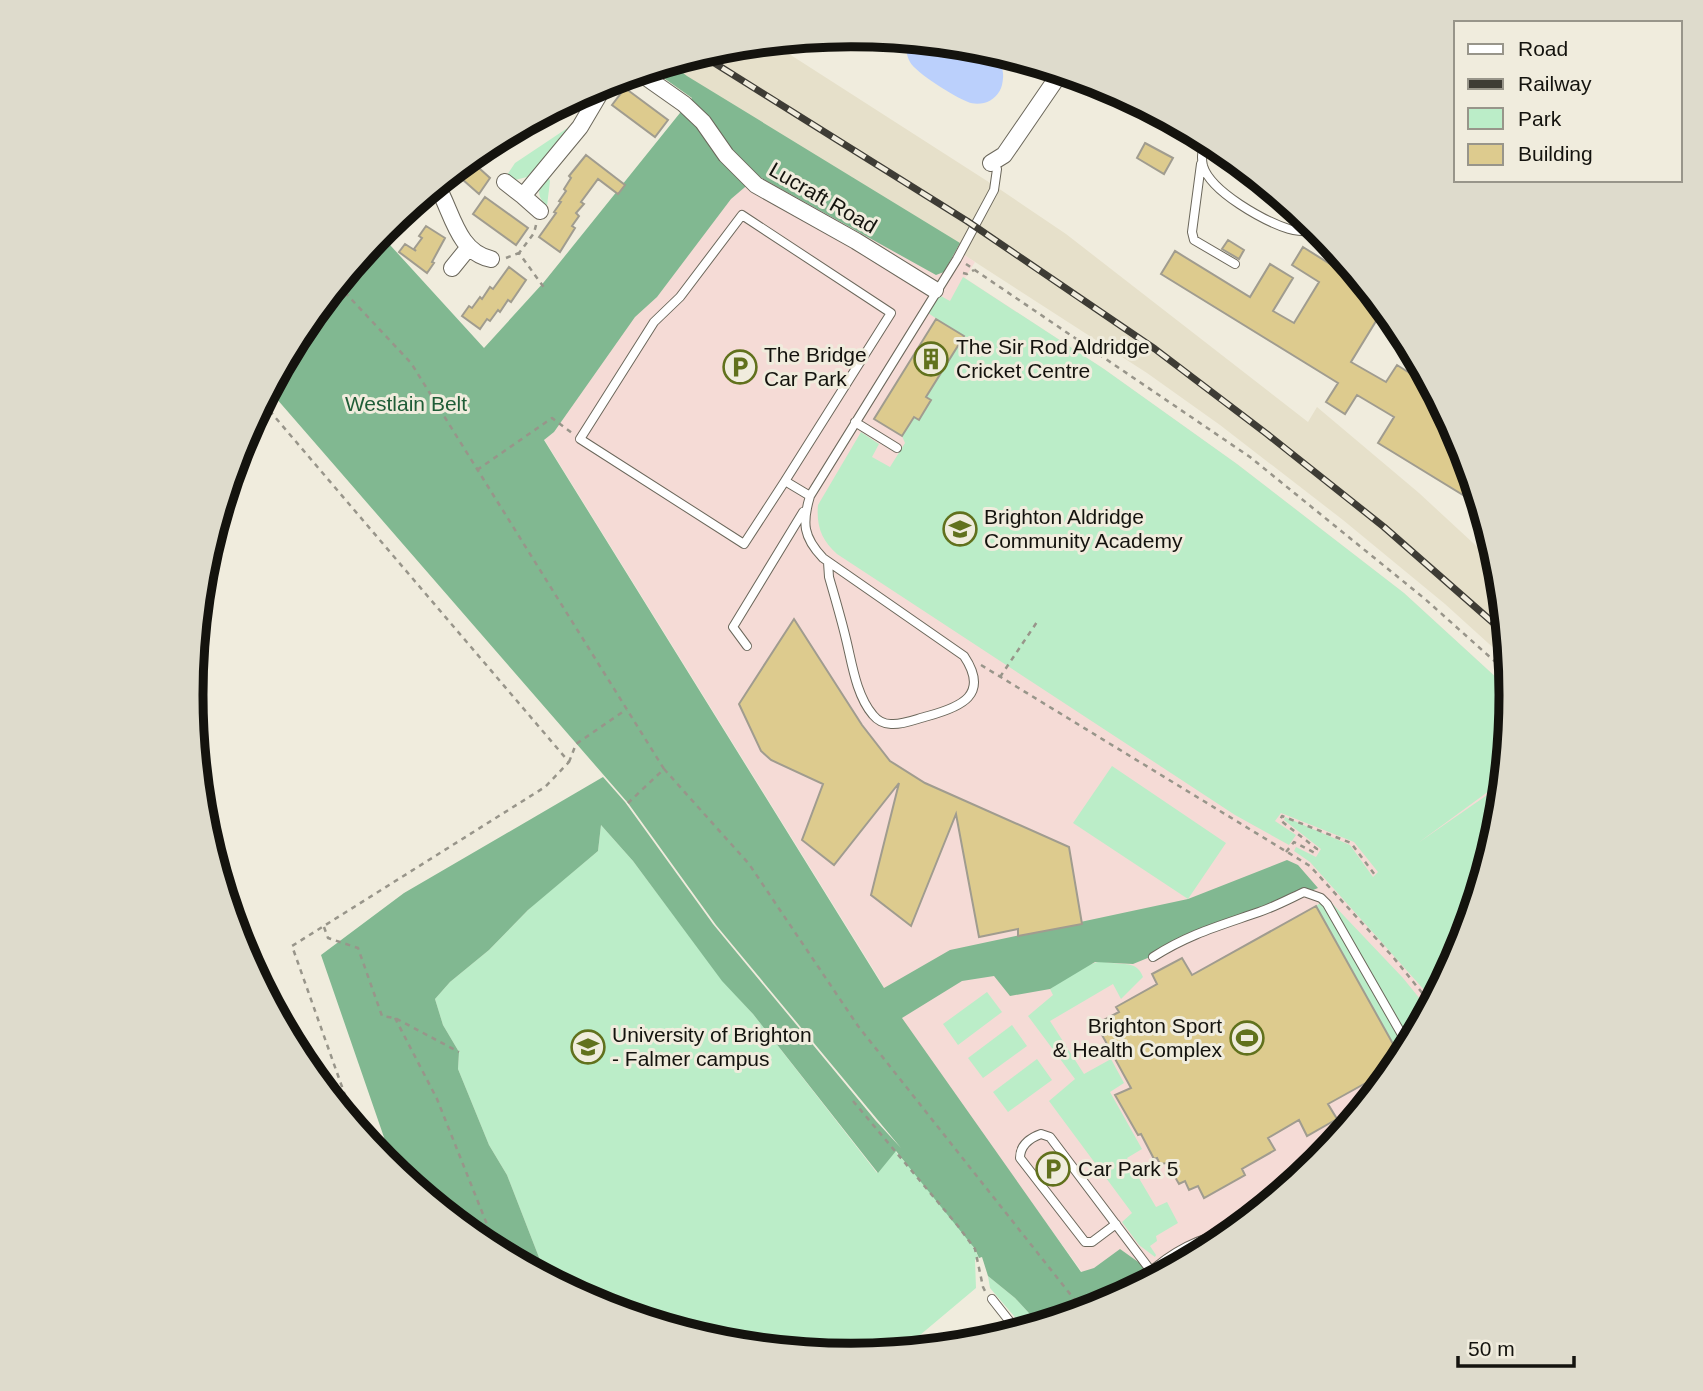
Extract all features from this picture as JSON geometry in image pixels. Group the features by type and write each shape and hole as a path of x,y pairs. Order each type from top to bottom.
{"street":[{"name":"Lucraft Road","path":"649,80 693,113 716,138 726,155 756,185 856,241 935,290"},
{"path":"991,163 1004,155 1054,80"},
{"path":"523,196 570,141 597,100"},
{"path":"505,182 523,196 540,215"},
{"path":"441,194 459,233 469,247 491,259"},
{"path":"452,268 469,247"}],"lane":[{"path":"1203,150 1193,236 1197,242 1235,264"},
{"path":"1202,154 1206,172 1218,187 1254,212 1286,228 1305,232"},
{"path":"747,646 733,627 935,290 957,259 994,190 997,169 991,163"},
{"path":"742,215 891,313 785,481 744,544 580,439 654,322 680,297 742,215"},
{"path":"855,422 897,448"},
{"path":"785,481 809,500"},
{"path":"809,500 804,518 805,528 815,550 828,562 964,656 973,673 972,692 965,703 948,711 901,723 879,721 868,708 859,687 829,577 828,562"},
{"path":"1153,957 1178,941 1261,911 1304,892 1321,898 1327,904 1403,1036"},
{"path":"1116,1224 1092,1242 1084,1242 1020,1158 1025,1143 1041,1134 1050,1137 1116,1224 1151,1270"},
{"path":"1156,1267 1196,1240 1208,1237"},
{"path":"992,1299 1011,1324"}],"path":[{"path":"540,215 534,233 519,253 545,289"},
{"path":"974,270 1250,457 1425,598 1499,665"},
{"path":"344,292 411,363 664,769 749,864 858,1026 1077,1303"},
{"path":"269,410 569,762"},
{"path":"477,470 552,418 580,439"},
{"path":"1000,677 1037,622"},
{"path":"957,651 1310,866 1426,996"},
{"path":"348,1103 292,946 545,787 569,762 576,744 626,709"},
{"path":"628,803 664,769"},
{"path":"1286,852 1294,842 1315,853 1317,849 1280,820 1282,816 1351,843 1375,875"},
{"path":"324,927 328,938 359,948 382,1016 395,1018 459,1052"},
{"path":"395,1018 437,1099 491,1235"},
{"path":"853,1101 970,1241 979,1262 983,1287 992,1299"}],"shaded area":[{"path":"785,51 1066,234 1308,422 1317,407 1419,493 1483,553 1498,652 1445,604 1343,520 1220,425 1147,373 862,189 663,76 725,60"},
{"name":"Brighton Aldridge Community Academy","path":"682,113 862,189 975,262 965,278 1104,369 1237,464 1404,593 1499,680 1494,780 1478,863 1450,944 1433,982 1391,1056 1339,1123 1279,1183 1212,1235 1138,1277 1098,1295 989,1144 891,1003 880,980 544,439 544,282"}],"green space":[{"name":"Westlain Belt","path":"680,70 960,243 944,272 936,275 758,176 731,199 657,297 635,317 554,432 544,440 884,988 950,950 1188,899 1287,860 1298,865 1318,888 1133,964 1095,962 1050,989 1010,996 994,976 962,981 902,1018 1081,1272 1094,1268 1120,1249 1150,1271 1100,1294 1033,1318 1015,1298 988,1276 982,1257 979,1258 975,1249 896,1151 878,1173 753,1014 722,981 633,861 601,825 598,851 528,910 435,999 443,1025 459,1052 458,1069 489,1145 507,1175 542,1265 491,1235 457,1210 388,1149 321,955 404,893 603,777 625,802 713,924 901,1148 716,925 628,803 276,398 312,335 364,268 388,243 484,348 544,282 692,98 661,76"},
{"path":"569,127 571,129 527,177 515,180 507,175 515,163"},
{"path":"548,176 550,181 547,206 539,191"},
{"path":"963,277 1104,369 1237,464 1404,593 1499,680 1498,738 1493,788 1418,843 1492,792 1478,863 1465,904 1427,993 1310,862 1294,851 1296,847 1316,857 1321,849 1284,820 1285,817 1350,845 1373,877 1378,872 1354,842 1281,813 1275,821 1296,835 1289,845 1235,815 837,554 827,544 819,526 818,505 861,432 879,444 872,457 890,467 905,443 902,436 914,417 919,419 931,400 929,398 925,404 923,402 964,337 928,313 939,295 950,301"},
{"path":"1112,766 1226,843 1188,899 1073,823"},
{"name":"University of Brighton - Falmer campus","path":"601,825 633,861 722,980 753,1014 877,1173 895,1151 962,1230 979,1258 975,1260 976,1288 914,1340 852,1344 809,1342 725,1331 643,1309 603,1294 542,1265 507,1175 489,1145 458,1069 459,1052 443,1025 435,999 532,906 598,851"},
{"path":"1327,898 1422,1002 1396,1049 1316,906"},
{"path":"1103,961 1136,967 1143,977 1121,999 1113,984 1050,1021 1084,1074 1111,1059 1124,1083 1110,1092 1142,1149 1127,1158 1156,1207 1167,1202 1178,1223 1156,1236 1157,1241 1150,1246 1155,1257 1139,1245 1122,1222 1132,1213 1049,1101 1075,1079 1028,1016 1053,995 1050,989 1082,968"},
{"path":"987,992 1002,1012 958,1045 943,1024"},
{"path":"1012,1025 1027,1046 983,1078 968,1058"},
{"path":"1037,1059 1052,1080 1008,1112 993,1092"},
{"path":"988,1276 1015,1298 1033,1318 1019,1322 990,1288"}],"water":[{"path":"906,50 936,53 1000,65 1003,70 1000,91 984,103 970,103 928,78 914,67"}],"building":[{"path":"626,88 668,120 655,137 612,105"},
{"path":"1145,143 1173,158 1164,174 1137,158"},
{"path":"586,155 625,185 618,194 598,179 581,202 584,204 576,213 579,216 572,226 575,228 560,252 539,237 556,213 554,212 571,178 569,176"},
{"path":"477,166 490,178 479,194 461,178"},
{"path":"485,197 528,228 516,245 473,214"},
{"path":"426,226 445,238 427,273 399,252 405,244 416,251 414,249 422,238 419,236"},
{"path":"1228,240 1244,250 1239,259 1222,249"},
{"path":"1303,247 1342,271 1366,301 1378,318 1351,362 1386,382 1397,365 1416,377 1450,447 1469,498 1378,443 1394,417 1357,395 1345,414 1326,402 1338,383 1161,274 1175,251 1250,297 1270,264 1293,278 1273,311 1294,323 1319,282 1292,265"},
{"path":"509,267 526,280 511,302 508,300 500,312 498,310 490,321 487,319 480,329 462,316 469,306 472,308 480,297 482,299 490,287 493,289"},
{"name":"The Sir Rod Aldridge Cricket Centre","path":"936,319 964,336 926,397 931,400 919,420 914,417 902,436 874,419"},
{"path":"794,619 862,725 890,761 925,783 1069,847 1082,924 1018,936 1018,929 979,937 956,814 911,926 871,895 899,783 834,865 802,840 823,784 771,760 761,751 739,704"},
{"name":"Brighton Sport & Health Complex","path":"1316,906 1396,1049 1375,1078 1328,1104 1337,1119 1307,1136 1299,1120 1268,1138 1275,1150 1242,1169 1245,1175 1204,1198 1198,1186 1189,1190 1185,1181 1179,1184 1167,1163 1160,1164 1157,1158 1154,1159 1141,1134 1138,1135 1115,1095 1131,1088 1096,1024 1119,1012 1116,1007 1157,984 1152,974 1182,958 1192,975"}],"railway":[{"path":"714,63 967,221 1155,349 1384,527 1495,625"}],"place":[{"name":"The Sir Rod Aldridge Cricket Centre","path":"931,359"},
{"name":"The Bridge Car Park","path":"740,367"},
{"name":"Brighton Aldridge Community Academy","path":"960,529"},
{"name":"Brighton Sport & Health Complex","path":"1247,1038"},
{"name":"University of Brighton - Falmer campus","path":"588,1047"},
{"name":"Car Park 5","path":"1053,1169"}]}
